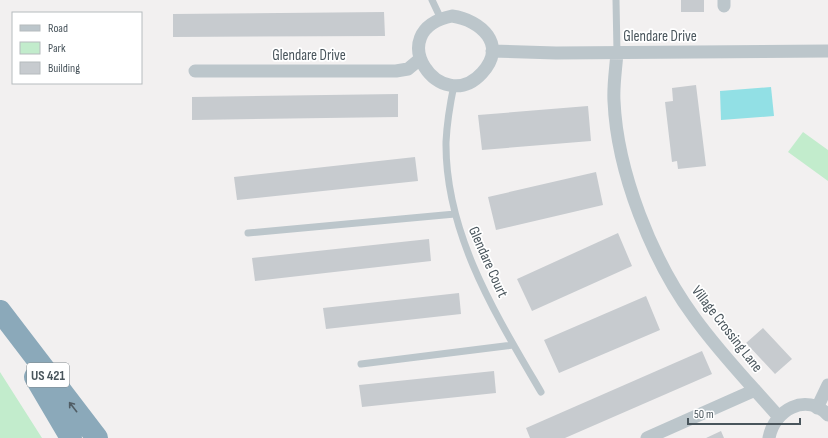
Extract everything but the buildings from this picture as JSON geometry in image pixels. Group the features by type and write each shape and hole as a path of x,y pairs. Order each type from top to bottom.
{"highway":[{"name":"US 421","path":"0,311 97,438"},
{"path":"0,318 71,438"}],"street":[{"path":"452,16 465,18 477,24 490,40 492,51 488,64 481,74 469,82 454,85 442,83 426,71 420,59 419,46 423,33 432,23 452,16"},
{"name":"Glendare Drive","path":"492,51 828,51"},
{"name":"Village Crossing Lane","path":"617,52 614,100 619,139 627,176 639,213 661,263 693,316 722,353 778,416"},
{"name":"Glendare Drive","path":"195,71 396,71 408,69 420,59"},
{"path":"817,408 828,386"},
{"path":"647,438 755,390"},
{"path":"769,438 770,430 778,416 792,407 809,405 828,415"}],"lane":[{"path":"432,0 441,19"},
{"name":"Village Crossing Lane","path":"616,0 617,52"},
{"name":"Glendare Court","path":"454,85 447,121 446,144 452,200 459,232 470,259 513,344 541,392"},
{"path":"248,233 455,214"},
{"path":"361,364 513,344"}],"green space":[{"path":"803,132 828,150 828,181 788,152"},
{"path":"0,372 42,438 0,438"}],"water":[{"path":"771,87 774,116 721,120 720,91"}]}
